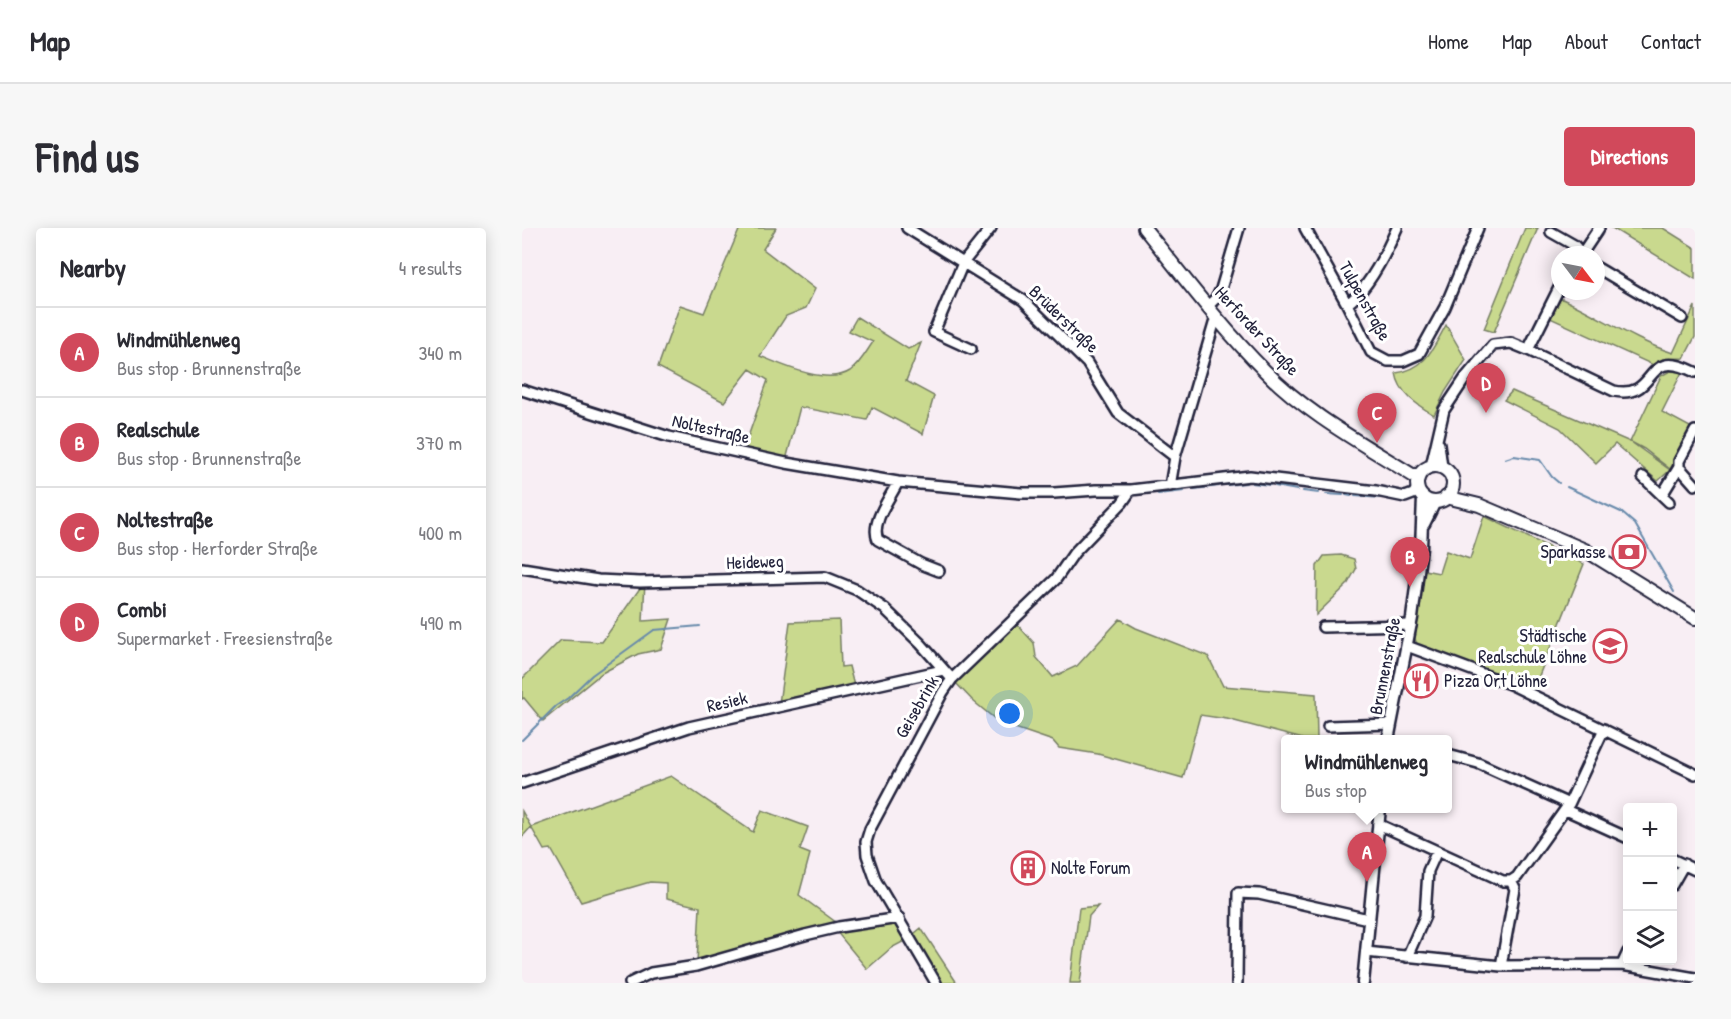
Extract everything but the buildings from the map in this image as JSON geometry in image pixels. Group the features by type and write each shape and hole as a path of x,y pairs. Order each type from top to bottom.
{"main road":[{"name":"Herforder Straße","path":"1144,228 1216,317 1265,372 1331,424 1429,483 1585,550 1695,618"},
{"path":"1451,477 1452,486 1429,483 1451,477"},
{"name":"Herforder Straße","path":"1452,486 1474,504"}],"street":[{"name":"Brüderstraße","path":"907,228 1023,300 1087,363 1118,413 1175,457"},
{"path":"971,349 934,332 963,263 991,228"},
{"path":"1208,306 1221,289 1239,228"},
{"path":"1347,304 1357,297 1389,246 1397,228"},
{"name":"Tulpenstraße","path":"1307,229 1371,352 1388,361 1403,361 1419,354 1445,306 1478,228"},
{"path":"1588,246 1599,228"},
{"path":"1551,232 1575,246"},
{"path":"1605,272 1682,318"},
{"path":"1528,350 1553,300"},
{"path":"1170,486 1175,457 1216,317"},
{"path":"1429,483 1444,410 1466,377 1493,345 1511,343 1614,391 1624,393 1637,390 1660,366 1674,364 1695,372"},
{"name":"Noltestraße","path":"522,390 669,437 786,463 898,482 1021,493 1131,490 1250,476 1400,496 1409,496 1429,483"},
{"path":"1643,477 1665,498 1695,431"},
{"path":"1679,464 1695,485"},
{"path":"898,482 876,525 875,534 878,540 921,564 939,571"},
{"name":"Brunnenstraße","path":"1389,735 1411,625 1429,483"},
{"name":"Geisebrink","path":"936,983 876,881 867,855 866,842 870,829 952,679 1056,579 1074,553 1122,503 1131,490"},
{"name":"Heideweg","path":"522,568 598,580 640,582 825,577 857,590 885,609 921,644 952,679"},
{"path":"1323,627 1411,625"},
{"path":"1407,646 1512,685 1695,774"},
{"name":"Resiek","path":"522,783 689,728 943,670"},
{"path":"1328,726 1390,724"},
{"path":"1378,824 1503,881 1511,881 1517,877 1567,807 1604,729"},
{"path":"1452,756 1478,764 1623,835"},
{"path":"1363,983 1379,813"},
{"path":"1407,957 1425,916 1428,872 1437,851"},
{"path":"1677,861 1695,870"},
{"path":"1677,876 1684,864"},
{"path":"1501,966 1515,889 1511,881"},
{"path":"1237,983 1238,893 1259,894 1368,919"},
{"path":"630,983 651,973 696,966 805,935 839,927 899,918"},
{"path":"1366,952 1501,966 1622,965 1695,978"}],"green space":[{"path":"740,228 776,228 763,249 815,289 806,308 786,316 760,356 817,375 840,375 850,371 863,358 873,342 849,331 857,317 908,349 921,343 906,381 934,396 923,434 872,407 867,420 800,407 786,460 743,451 768,380 750,369 724,402 658,367 680,305 704,313"},
{"path":"1525,228 1538,228 1494,332 1484,329"},
{"path":"1612,228 1663,228 1695,248 1695,279"},
{"path":"1559,300 1564,300 1658,348 1673,353 1695,306 1695,337 1684,358 1663,359 1653,365 1550,318"},
{"path":"1446,325 1466,360 1445,392 1434,415 1415,403 1405,392 1396,373 1406,371 1422,362"},
{"path":"1670,371 1682,372 1662,412 1692,428 1670,469 1631,442 1670,470 1658,481 1615,444 1596,463 1560,428 1504,400 1512,391 1630,442 1661,376"},
{"path":"1484,516 1584,564 1534,688 1417,644 1415,639 1424,570 1439,573 1446,551 1470,559"},
{"path":"1341,555 1354,559 1356,569 1347,585 1316,615 1317,566 1324,556"},
{"path":"645,581 643,621 671,619 661,649 638,654 602,673 543,721 524,698 522,699 522,679 561,640 602,642"},
{"path":"1120,619 1136,628 1208,656 1223,686 1316,694 1317,735 1288,735 1227,719 1200,715 1183,778 1098,754 1059,748 1053,741 1000,723 973,701 955,682 1016,623 1034,643 1036,657 1053,677 1077,666"},
{"path":"839,620 841,667 849,666 854,686 779,704 790,622"},
{"path":"671,776 753,832 762,810 808,827 800,850 810,854 799,895 844,928 898,917 910,937 921,928 957,983 938,983 910,938 891,948 867,969 832,926 697,963 700,907 666,899 666,883 650,882 581,902 551,849 544,850 531,827"},
{"path":"522,811 531,827 522,837"},
{"path":"1098,906 1089,916 1080,983 1070,983 1079,908"}],"waterway":[{"path":"1505,459 1514,456 1540,460 1559,483"},
{"path":"1227,485 1246,483"},
{"path":"1252,483 1270,485"},
{"path":"1194,489 1219,486"},
{"path":"1275,486 1297,490"},
{"path":"1567,487 1621,512 1635,524 1674,592"},
{"path":"1158,494 1184,491"},
{"path":"1303,491 1319,493"},
{"path":"1326,494 1343,495"},
{"path":"1346,495 1351,496"},
{"path":"1355,496 1382,498"},
{"path":"522,740 592,675 654,630 700,626"}],"place":[{"name":"Combi","path":"1486,413"},
{"name":"Noltestraße","path":"1377,443"},
{"name":"Sparkasse","path":"1629,552"},
{"name":"Realschule","path":"1410,587"},
{"name":"Städtische Realschule Löhne","path":"1610,646"},
{"name":"Pizza Ort Löhne","path":"1421,681"},
{"name":"Nolte Forum","path":"1028,868"},
{"name":"Windmühlenweg","path":"1367,882"}]}
